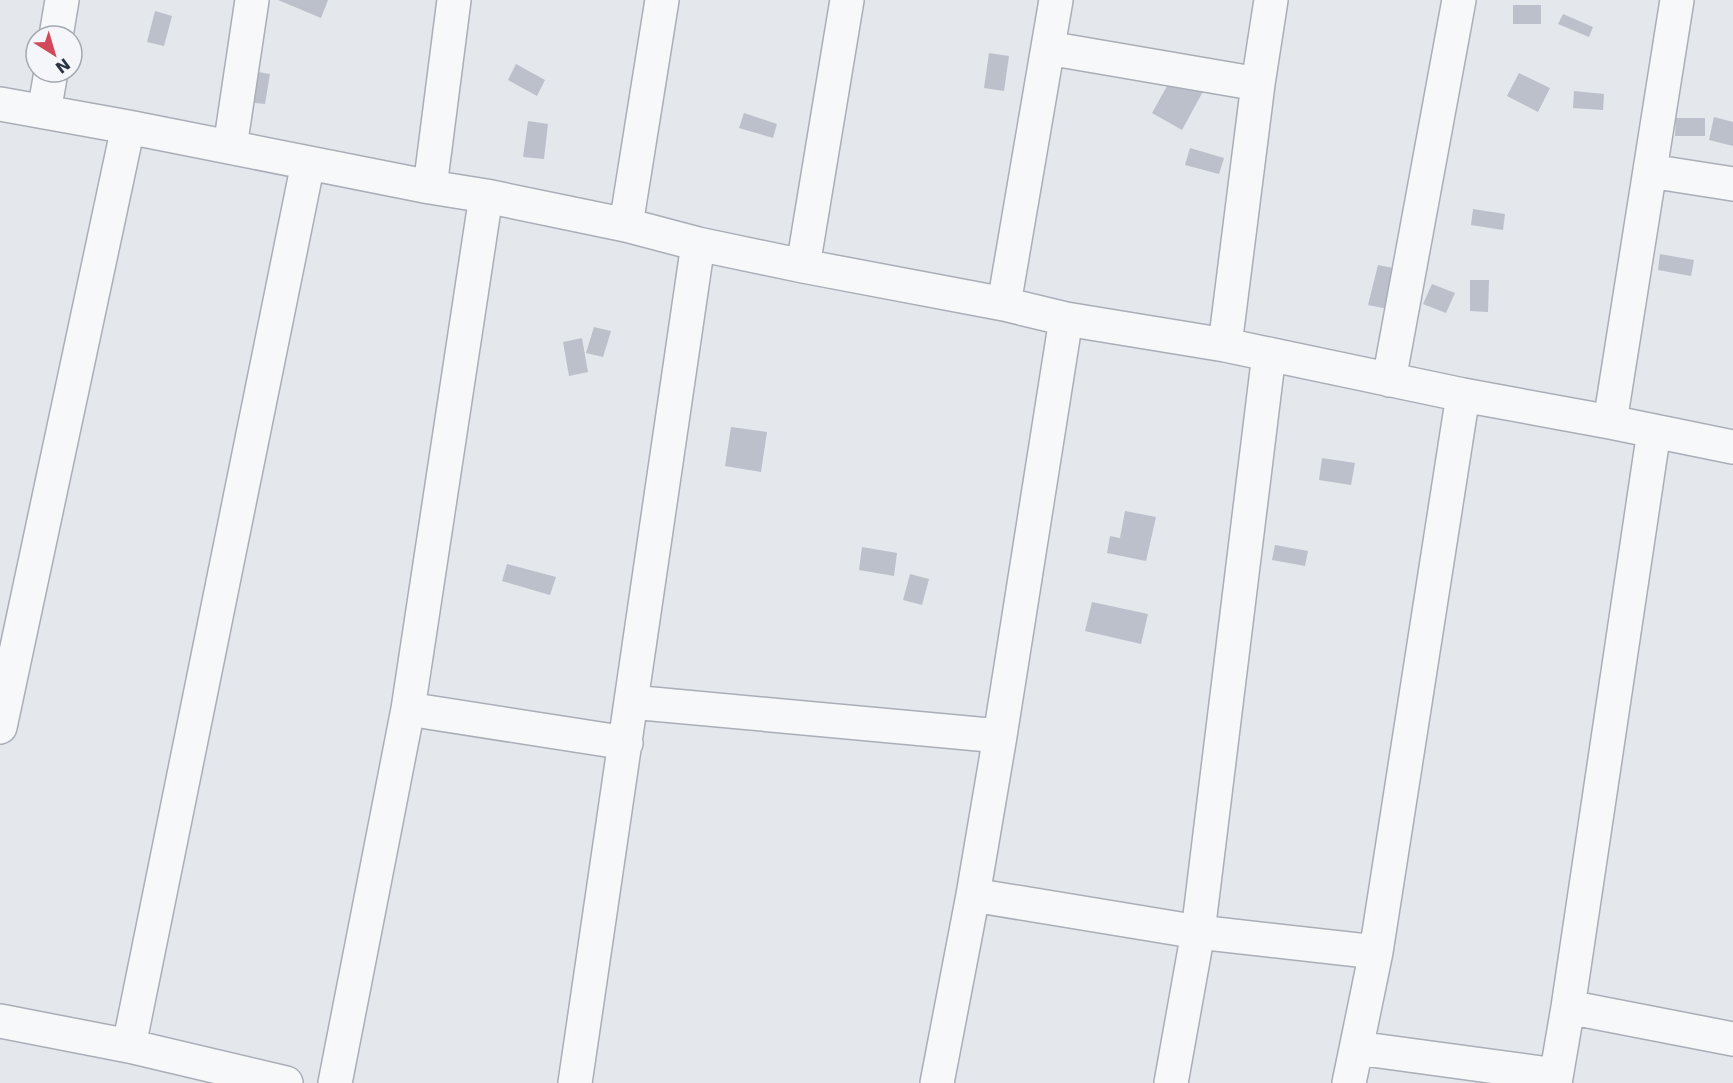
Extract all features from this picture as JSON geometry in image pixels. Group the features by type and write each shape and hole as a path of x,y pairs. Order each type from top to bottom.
{"street":[{"path":"58,24 62,0"},
{"path":"230,147 252,0"},
{"path":"430,187 454,0"},
{"path":"626,225 662,0"},
{"path":"803,266 847,0"},
{"path":"1004,304 1056,0"},
{"path":"1225,345 1271,0"},
{"path":"1389,380 1460,0"},
{"path":"1610,422 1677,0"},
{"path":"1048,48 1258,84"},
{"path":"44,112 49,84"},
{"path":"0,104 486,196 626,225 698,244 1004,304 1066,319 1225,345 1463,395 1733,447"},
{"path":"0,728 128,127"},
{"path":"129,1046 308,163"},
{"path":"1650,171 1733,184"},
{"path":"334,1083 408,709 486,196"},
{"path":"575,1083 698,244"},
{"path":"937,1083 973,895 1000,736 1066,319"},
{"path":"1171,1083 1198,932 1269,354"},
{"path":"1349,1083 1376,952 1463,395"},
{"path":"1357,1048 1555,1079 1568,1007 1654,431"},
{"path":"631,702 1000,736"},
{"path":"408,709 626,743"},
{"path":"973,895 1198,932 1376,952"},
{"path":"1568,1007 1733,1039"},
{"path":"0,1021 129,1046 286,1083"}],"building":[{"path":"278,0 328,0 321,18"},
{"path":"1513,5 1541,5 1541,24 1513,24"},
{"path":"155,11 172,16 164,46 147,42"},
{"path":"1563,14 1593,27 1589,37 1558,24"},
{"path":"989,53 1009,56 1004,91 984,88"},
{"path":"516,64 545,80 537,96 508,80"},
{"path":"1176,70 1206,86 1182,130 1152,113"},
{"path":"252,71 270,74 265,104 247,102"},
{"path":"1519,73 1550,88 1538,112 1507,96"},
{"path":"1574,91 1604,94 1603,110 1573,108"},
{"path":"744,113 777,124 773,138 739,128"},
{"path":"1714,117 1733,122 1733,146 1709,140"},
{"path":"1676,118 1705,118 1705,136 1675,136"},
{"path":"528,121 548,124 544,159 523,157"},
{"path":"1190,148 1224,158 1219,174 1185,165"},
{"path":"1473,209 1505,214 1503,230 1471,225"},
{"path":"1660,254 1694,260 1691,276 1658,270"},
{"path":"1378,265 1398,269 1388,309 1368,305"},
{"path":"1470,280 1489,280 1488,312 1470,311"},
{"path":"1432,284 1455,293 1446,313 1423,304"},
{"path":"594,327 611,331 603,357 586,353"},
{"path":"582,338 588,372 569,376 563,342"},
{"path":"731,427 767,432 761,472 725,466"},
{"path":"1322,458 1355,463 1351,485 1319,480"},
{"path":"1125,511 1156,517 1146,561 1107,553 1110,536 1120,538"},
{"path":"1275,545 1308,551 1305,566 1272,560"},
{"path":"862,547 897,553 894,576 859,570"},
{"path":"507,564 556,577 550,595 502,581"},
{"path":"910,574 929,579 922,605 903,600"},
{"path":"1092,602 1148,614 1141,644 1085,631"}]}
